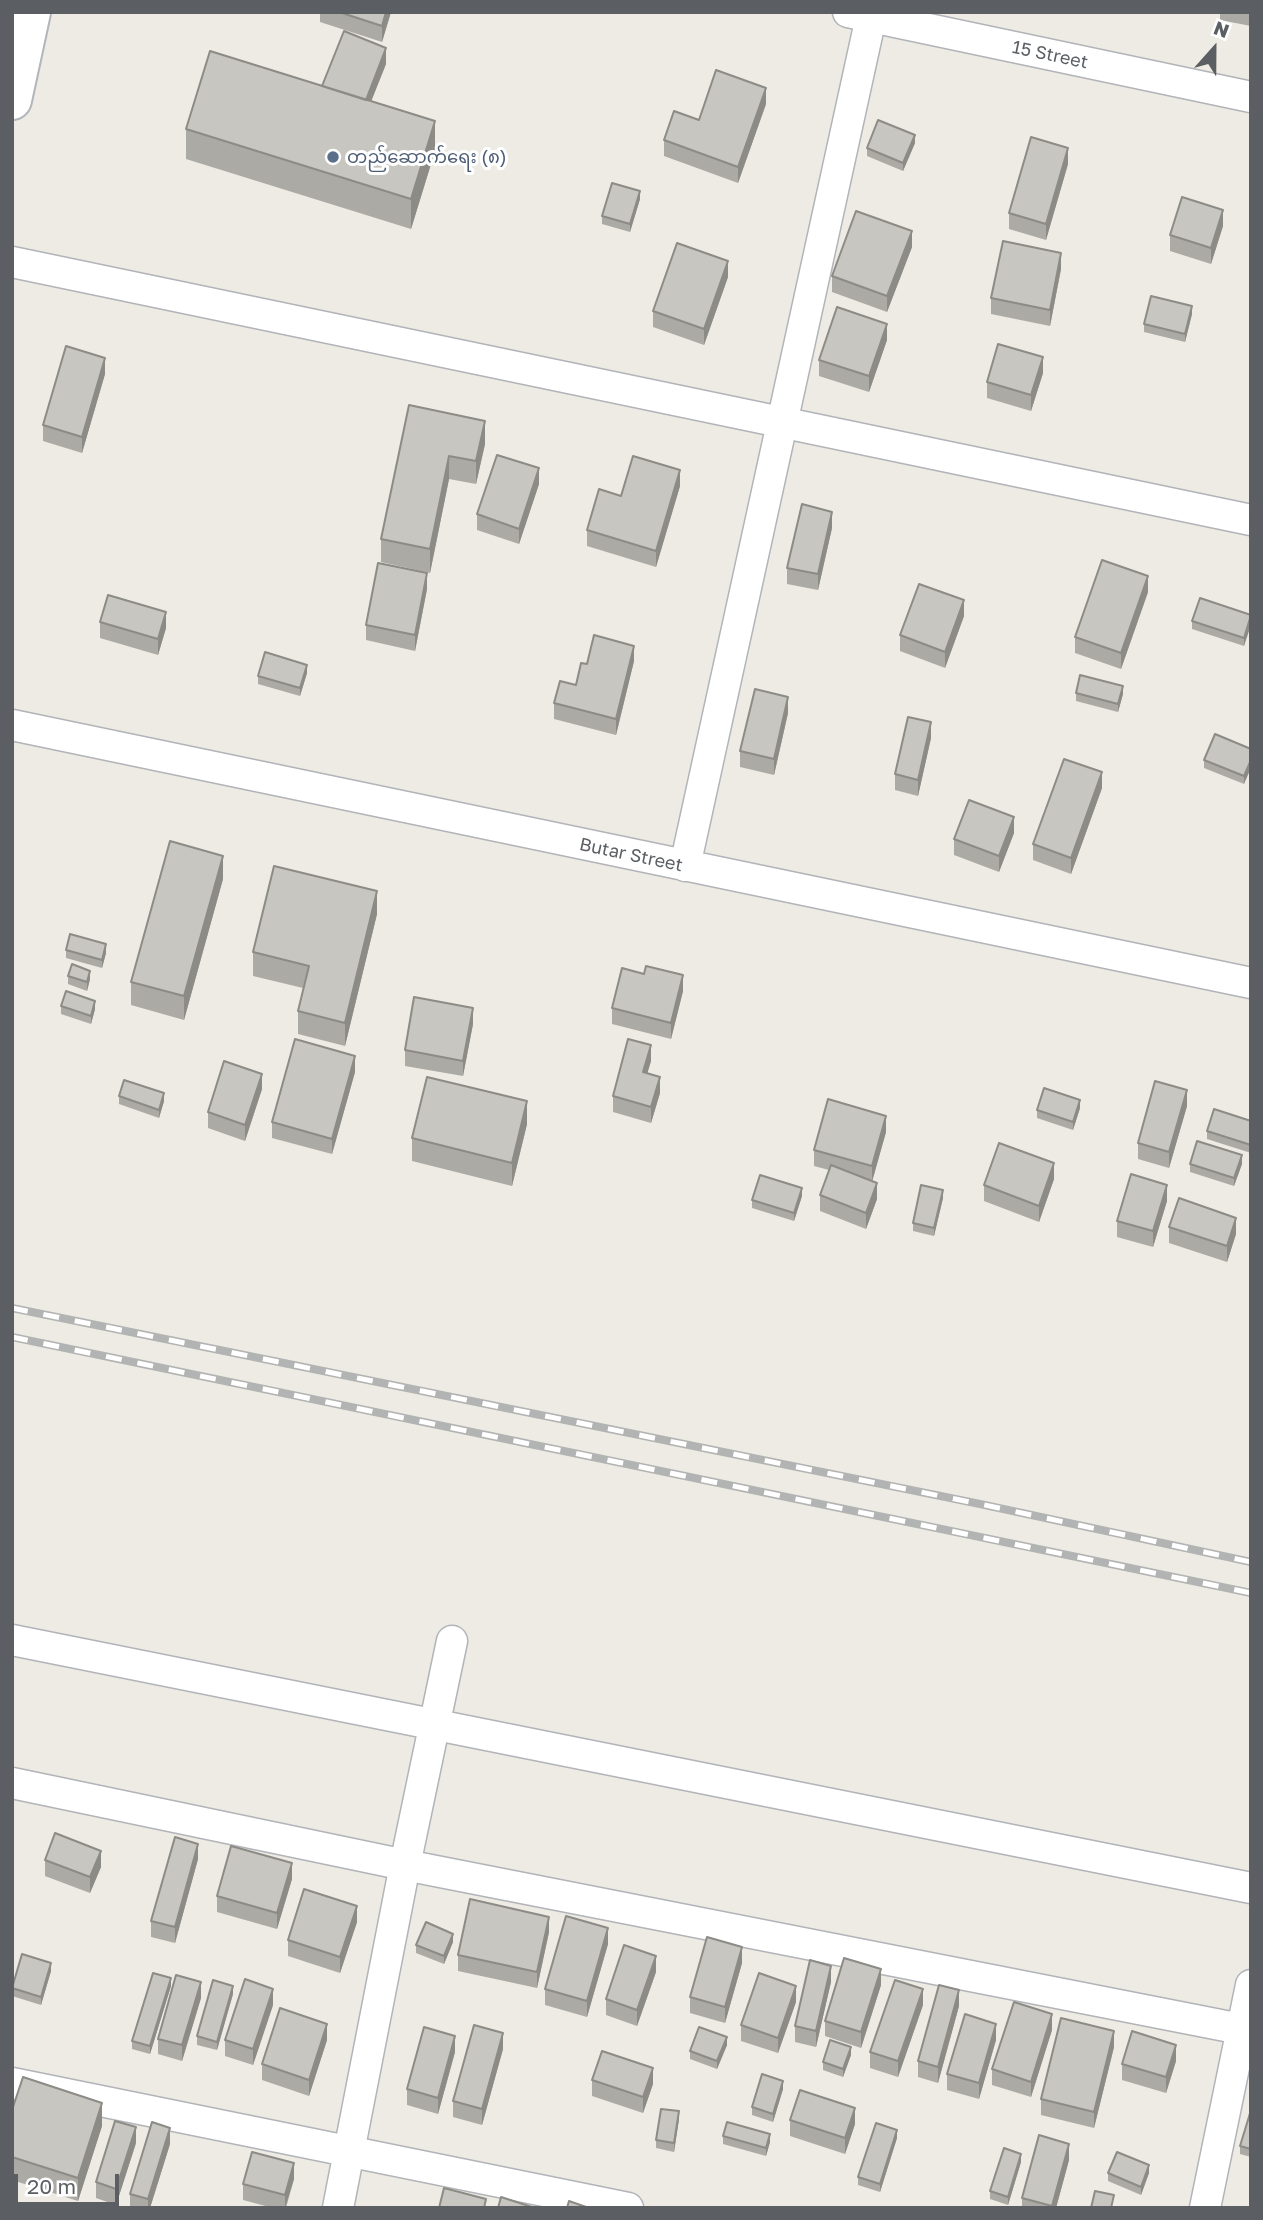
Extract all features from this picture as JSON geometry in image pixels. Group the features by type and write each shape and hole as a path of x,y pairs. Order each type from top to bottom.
{"street":[{"path":"12,100 31,12"},
{"path":"685,866 782,422 860,15"},
{"name":"15 Street","path":"860,15 1251,97"},
{"path":"12,262 1251,520"},
{"name":"Butar Street","path":"12,725 1251,983"},
{"path":"12,1640 1251,1888"},
{"path":"338,2208 452,1641"},
{"path":"12,1783 405,1866 1246,2030"},
{"path":"1205,2208 1246,2030 1251,1985"},
{"path":"12,2083 628,2208"}],"building":[{"path":"339,12 386,12 382,26"},
{"path":"344,31 386,48 366,100 322,86"},
{"path":"210,51 435,121 411,199 186,129"},
{"path":"716,70 766,88 738,167 664,140 674,111 699,120"},
{"path":"878,120 915,135 903,163 867,148"},
{"path":"1031,137 1068,148 1046,224 1009,213"},
{"path":"612,183 640,191 630,224 602,216"},
{"path":"1182,197 1223,210 1211,248 1170,235"},
{"path":"856,211 912,231 887,296 832,276"},
{"path":"1003,241 1061,253 1050,310 991,298"},
{"path":"677,243 728,261 704,329 653,311"},
{"path":"1151,296 1192,306 1185,334 1144,324"},
{"path":"837,307 887,324 869,376 819,360"},
{"path":"998,344 1043,357 1031,395 987,382"},
{"path":"66,346 105,358 82,437 43,425"},
{"path":"409,405 485,421 476,461 449,456 430,549 381,539"},
{"path":"497,455 539,468 519,529 477,514"},
{"path":"633,456 680,470 656,551 587,530 599,489 621,496"},
{"path":"802,504 832,512 818,574 787,568"},
{"path":"1102,560 1148,576 1121,653 1075,637"},
{"path":"378,563 427,573 415,635 366,625"},
{"path":"919,584 964,600 945,652 900,635"},
{"path":"108,595 166,612 158,639 100,622"},
{"path":"1200,598 1251,615 1244,638 1192,621"},
{"path":"594,635 634,646 616,719 554,703 560,681 576,685 581,663 587,664"},
{"path":"265,652 307,665 300,688 258,676"},
{"path":"1080,675 1123,686 1118,704 1076,693"},
{"path":"755,689 788,697 774,759 740,751"},
{"path":"908,717 931,722 918,780 895,774"},
{"path":"1215,734 1251,749 1251,760 1244,776 1204,760"},
{"path":"1064,759 1102,772 1071,858 1033,844"},
{"path":"969,800 1014,817 999,856 954,839"},
{"path":"170,841 223,856 184,996 131,982"},
{"path":"274,866 377,891 345,1023 298,1011 309,966 253,952"},
{"path":"70,934 106,944 102,960 66,950"},
{"path":"72,964 90,971 87,982 68,976"},
{"path":"646,966 683,975 671,1023 612,1008 622,968 644,974"},
{"path":"66,991 95,1001 91,1016 61,1006"},
{"path":"414,997 473,1008 463,1061 405,1050"},
{"path":"295,1039 355,1056 332,1139 272,1122"},
{"path":"628,1039 651,1045 643,1072 660,1077 651,1107 613,1096"},
{"path":"224,1061 262,1074 245,1125 208,1112"},
{"path":"427,1077 527,1101 512,1163 412,1138"},
{"path":"124,1080 164,1093 159,1110 119,1096"},
{"path":"1155,1081 1187,1090 1169,1152 1138,1143"},
{"path":"1044,1088 1080,1100 1073,1122 1037,1110"},
{"path":"828,1099 886,1116 872,1166 814,1150"},
{"path":"1214,1109 1251,1121 1251,1145 1207,1131"},
{"path":"1197,1141 1242,1155 1234,1178 1190,1164"},
{"path":"999,1143 1054,1163 1039,1206 984,1185"},
{"path":"831,1165 877,1183 866,1213 820,1195"},
{"path":"1131,1174 1167,1185 1153,1231 1117,1221"},
{"path":"760,1175 802,1188 794,1213 752,1200"},
{"path":"921,1185 943,1190 934,1228 913,1223"},
{"path":"1179,1198 1236,1218 1227,1246 1169,1227"},
{"path":"55,1833 101,1851 90,1877 45,1860"},
{"path":"175,1837 198,1844 175,1927 151,1921"},
{"path":"231,1846 292,1863 277,1913 217,1896"},
{"path":"304,1889 357,1906 340,1957 288,1940"},
{"path":"470,1899 549,1917 537,1972 458,1955"},
{"path":"566,1916 608,1928 587,2001 545,1989"},
{"path":"426,1922 453,1934 444,1956 416,1945"},
{"path":"707,1937 742,1947 725,2007 690,1997"},
{"path":"624,1945 656,1956 637,2010 606,1999"},
{"path":"22,1954 51,1963 41,1997 12,1988"},
{"path":"844,1958 881,1969 861,2032 825,2021"},
{"path":"810,1960 831,1966 816,2031 795,2026"},
{"path":"153,1973 171,1978 150,2046 132,2041"},
{"path":"759,1973 796,1986 778,2038 741,2025"},
{"path":"176,1975 201,1982 182,2045 158,2039"},
{"path":"245,1979 273,1989 253,2049 225,2040"},
{"path":"213,1980 233,1986 217,2042 197,2036"},
{"path":"895,1980 923,1989 898,2061 870,2052"},
{"path":"939,1985 959,1990 938,2067 918,2061"},
{"path":"1014,2002 1052,2014 1031,2082 992,2069"},
{"path":"280,2008 327,2024 309,2080 262,2064"},
{"path":"965,2014 996,2024 979,2083 947,2074"},
{"path":"1061,2018 1114,2031 1094,2112 1041,2099"},
{"path":"474,2025 503,2033 482,2109 453,2101"},
{"path":"424,2027 455,2036 438,2098 407,2089"},
{"path":"699,2027 727,2037 717,2061 690,2051"},
{"path":"1132,2031 1176,2045 1166,2077 1122,2064"},
{"path":"830,2040 851,2047 843,2069 823,2062"},
{"path":"602,2051 653,2068 643,2097 592,2080"},
{"path":"762,2074 783,2081 773,2114 752,2107"},
{"path":"23,2077 102,2103 78,2178 12,2157 12,2110"},
{"path":"800,2090 855,2108 845,2138 790,2120"},
{"path":"661,2109 679,2111 674,2143 656,2140"},
{"path":"1251,2110 1251,2149 1240,2146"},
{"path":"115,2121 136,2127 116,2189 96,2182"},
{"path":"152,2122 170,2128 148,2199 130,2194"},
{"path":"727,2122 770,2134 766,2148 723,2136"},
{"path":"876,2123 897,2130 880,2184 858,2177"},
{"path":"1039,2135 1069,2144 1052,2206 1022,2198"},
{"path":"1004,2148 1021,2154 1008,2197 990,2191"},
{"path":"252,2152 294,2163 285,2195 243,2184"},
{"path":"1117,2152 1149,2165 1141,2187 1108,2173"},
{"path":"444,2188 486,2199 484,2208 439,2208"},
{"path":"1095,2191 1114,2195 1111,2208 1091,2208"},
{"path":"501,2197 535,2208 498,2208"},
{"path":"569,2201 589,2208 567,2208"}],"railway":[{"path":"12,1308 980,1504 1251,1562"},
{"path":"12,1337 1251,1593"}],"place":[{"name":"တည်ဆောက်ရေး (၈)","path":"333,157"}]}
